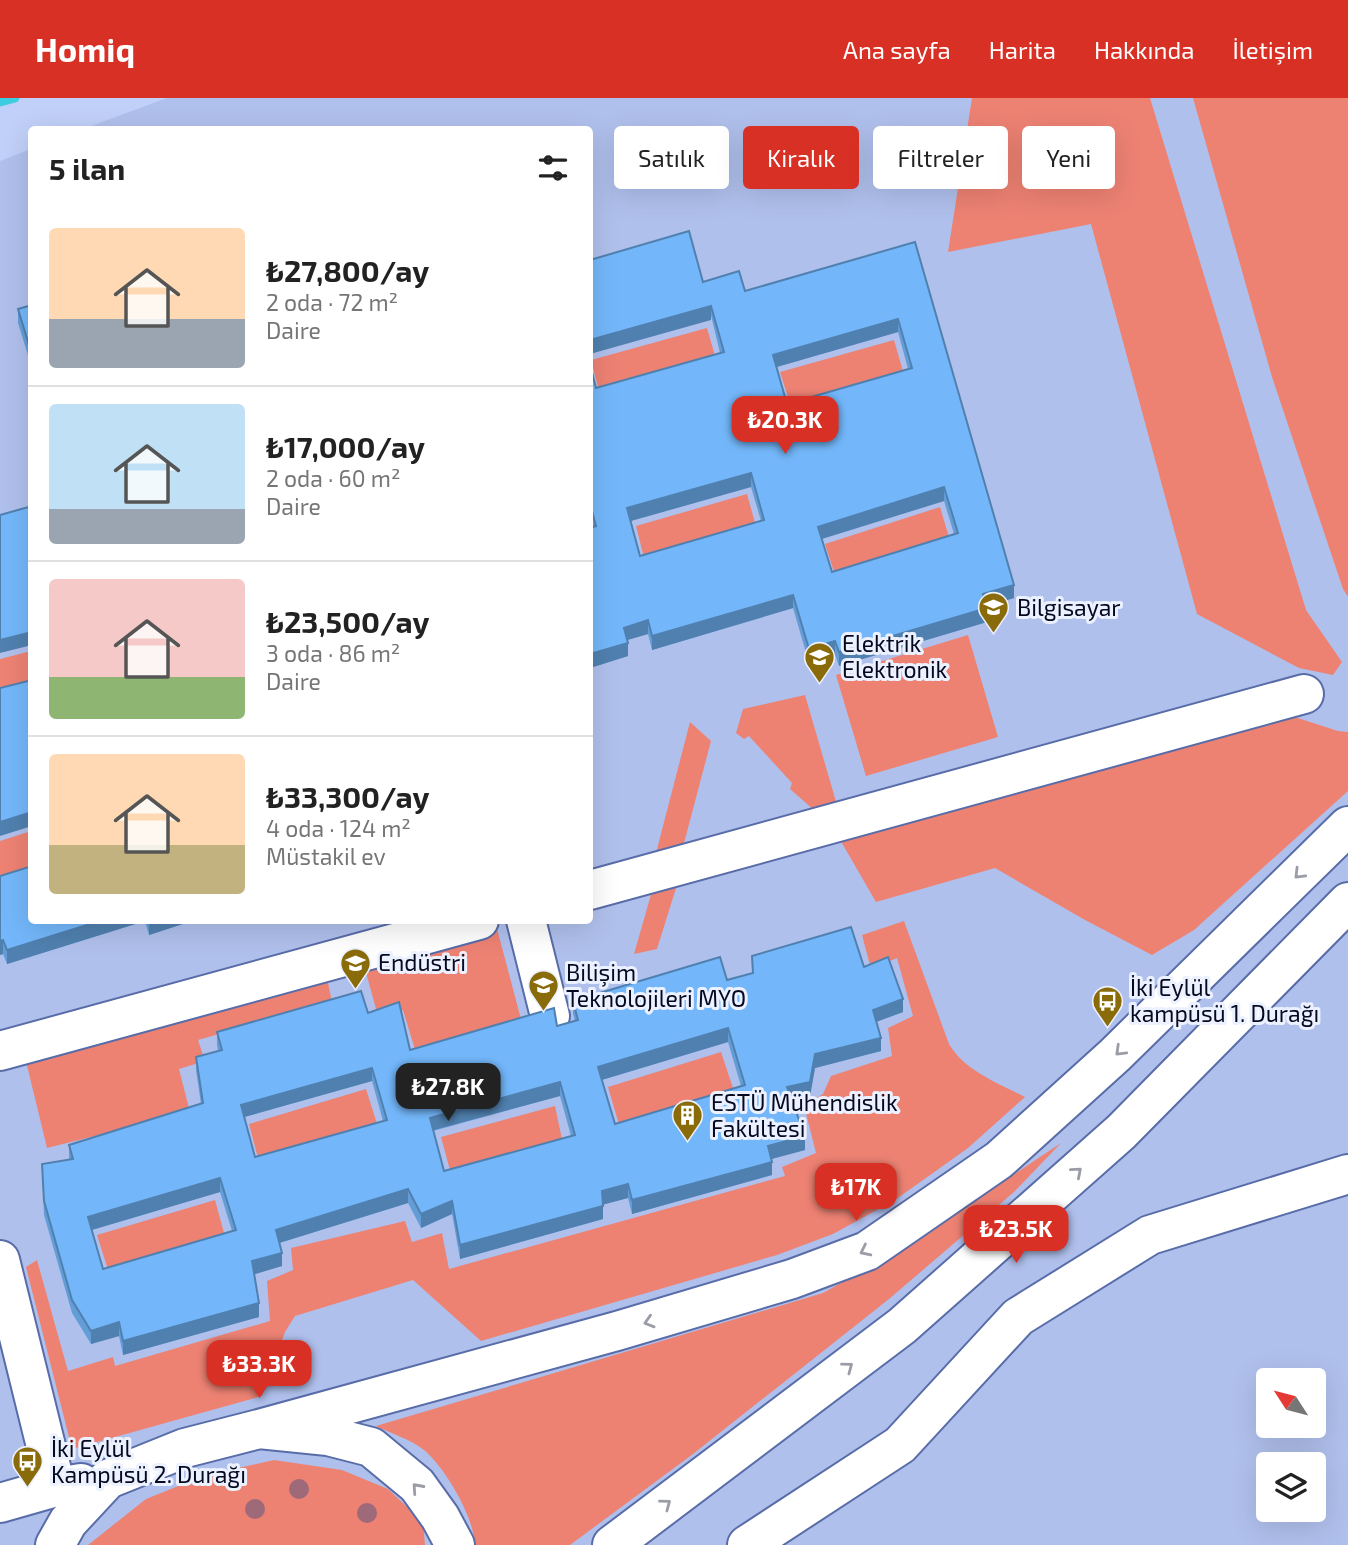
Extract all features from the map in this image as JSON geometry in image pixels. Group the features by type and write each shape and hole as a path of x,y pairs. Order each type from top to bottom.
{"street":[{"path":"593,889 1304,694"},
{"path":"0,1503 57,1487 108,1479 185,1448 617,1331 792,1279 867,1251 999,1160 1115,1055 1348,826"},
{"path":"612,1545 912,1317 1121,1132 1348,902"},
{"path":"0,1051 464,924"},
{"path":"527,924 550,1016"},
{"path":"747,1545 900,1445 1018,1317 1150,1235 1348,1174"},
{"path":"0,1260 57,1487"},
{"path":"258,1429 328,1436 371,1447 417,1485 440,1517 454,1545"},
{"path":"55,1545 68,1522 108,1479"}],"shaded area":[{"path":"167,98 1348,98 1348,1545 0,1545 0,161 28,150 28,924 593,924 593,126 91,126"},
{"path":"972,98 1150,98 1306,610 1342,662 1333,675 1299,668 1197,614 1091,224 948,252 958,189 1008,189 1008,126 968,126"},
{"path":"1193,98 1348,98 1348,597 1343,589 1272,377"},
{"path":"707,328 717,363 600,395 593,359"},
{"path":"894,340 905,378 792,410 780,372"},
{"path":"747,494 757,530 645,562 636,526"},
{"path":"940,507 951,544 836,578 825,544"},
{"path":"968,635 998,737 866,776 836,675"},
{"path":"28,652 28,690 0,696 0,659"},
{"path":"805,695 837,805 814,810 790,789 792,783 749,736 744,739 736,733 743,709"},
{"path":"1273,710 1348,732 1348,791 1194,930 1152,955 995,868 876,902 835,831"},
{"path":"690,722 711,741 683,847 656,853"},
{"path":"28,832 28,875 0,884 0,841"},
{"path":"677,885 657,949 634,954 652,891"},
{"path":"904,921 949,1044 973,1069 1025,1097 968,1148 895,1200 833,1234 777,1255 481,1341 413,1280 295,1316 285,1332 262,1396 72,1449 26,1267 37,1260 68,1371 113,1357 115,1366 270,1321 267,1281 293,1270 291,1248 405,1221 412,1242 442,1233 449,1269 785,1176 782,1167 816,1153 804,1105 823,1094 831,1076 892,1056 888,1028 913,1016 897,958 871,969 862,935"},
{"path":"482,924 496,924 522,1023 416,1053 403,1010 378,1016 360,951"},
{"path":"323,959 332,1002 198,1040 205,1061 179,1069 190,1112 47,1148 23,1049"},
{"path":"721,1052 735,1094 620,1128 608,1087"},
{"path":"366,1089 379,1130 259,1162 249,1124"},
{"path":"555,1106 563,1144 451,1174 441,1137"},
{"path":"1061,1143 1014,1192 889,1299 693,1454 570,1545 475,1545 464,1508 450,1481 432,1458 413,1443 376,1426 823,1293 907,1246"},
{"path":"215,1200 226,1240 109,1273 97,1235"},
{"path":"274,1460 342,1470 388,1489 423,1522 425,1545 88,1545 146,1499 203,1476"}],"building":[{"path":"689,231 703,282 739,271 745,291 915,242 1014,585 983,594 987,608 839,652 835,641 809,649 793,595 652,636 648,620 624,628 628,643 593,653 593,527 596,526 593,515 593,376 596,388 724,352 711,306 593,339 593,259","holes":["898,319 912,368 787,404 773,355","751,473 764,520 640,556 627,508","944,487 958,533 832,572 818,527"]},
{"path":"28,306 28,342 18,309"},
{"path":"28,507 28,633 0,640 0,515"},
{"path":"28,681 28,813 0,822 0,688"},
{"path":"28,867 28,924 90,924 7,950 3,940 0,941 0,876"},
{"name":"ESTÜ Mühendislik Fakültesi","path":"851,927 864,967 888,957 903,999 873,1010 881,1038 815,1054 810,1082 787,1087 805,1136 768,1146 772,1162 632,1200 628,1184 602,1191 603,1206 460,1245 452,1201 421,1214 408,1189 276,1230 282,1253 252,1261 259,1303 123,1341 119,1322 91,1331 72,1300 44,1201 42,1164 73,1159 69,1145 203,1103 196,1057 222,1050 217,1032 361,991 368,1013 399,1002 410,1050 554,1008 557,1026 578,1020 573,1001 720,957 727,980 753,973 752,956","holes":["728,1028 745,1085 615,1124 598,1067","372,1068 387,1120 255,1157 241,1105","560,1082 575,1135 444,1171 430,1118","220,1178 236,1230 103,1269 88,1217"]}],"waterway":[{"path":"0,102 15,98"}],"place":[{"name":"Bilgisayar","path":"994,635"},
{"name":"Elektrik Elektronik","path":"819,684"},
{"name":"Endüstri","path":"355,990"},
{"name":"Bilişim Teknolojileri MYO","path":"543,1013"},
{"name":"İki Eylül kampüsü 1. Durağı","path":"1107,1028"},
{"name":"ESTÜ Mühendislik Fakültesi","path":"688,1143"},
{"name":"İki Eylül Kampüsü 2. Durağı","path":"28,1489"}]}
